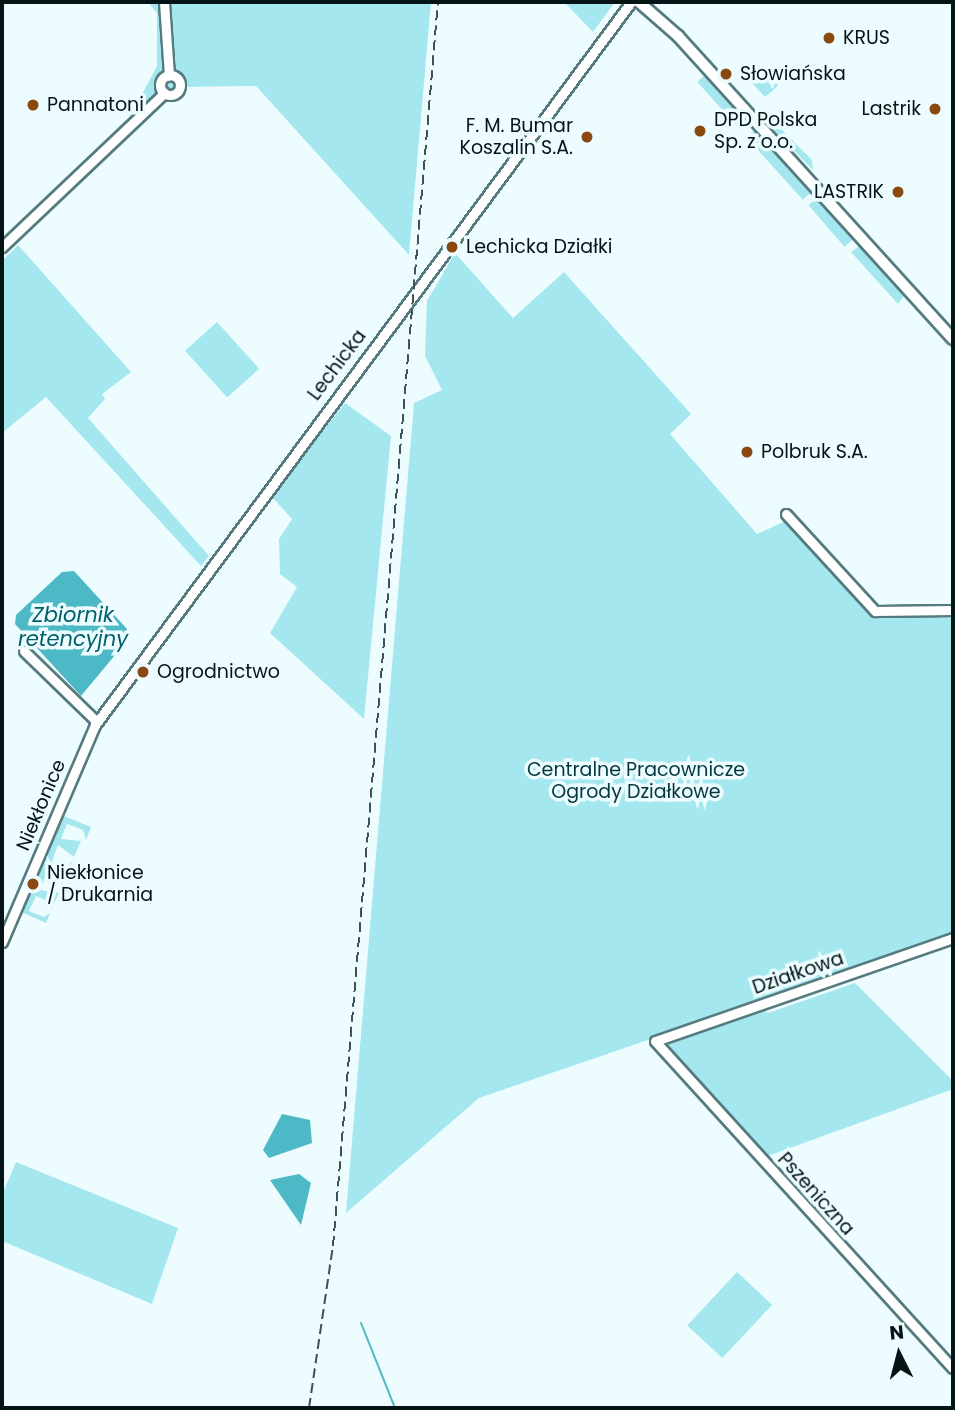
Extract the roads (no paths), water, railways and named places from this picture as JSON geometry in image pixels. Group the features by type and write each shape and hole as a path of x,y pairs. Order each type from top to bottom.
{"main road":[{"path":"639,2 676,34"},
{"path":"651,2 676,34 953,340"}],"street":[{"name":"Lechicka","path":"97,722 399,312 425,286 463,223 605,30 622,2"},
{"name":"Lechicka","path":"605,30 631,2"},
{"path":"2,247 164,93 179,87 169,76 163,4"},
{"path":"164,93 161,82 169,76"},
{"path":"786,514 874,611 953,610"},
{"path":"24,651 97,722"},
{"name":"Niekłonice","path":"2,942 97,722"},
{"name":"Działkowa","path":"655,1041 953,938"},
{"name":"Pszeniczna","path":"655,1041 953,1368"}],"water":[{"name":"Zbiornik retencyjny","path":"74,571 127,629 125,643 81,696 15,624 16,615 62,572"},
{"path":"282,1114 310,1120 312,1143 269,1158 263,1150"},
{"path":"299,1174 311,1183 301,1225 270,1180"}],"waterway":[{"path":"361,1323 395,1408"}],"railway":[{"path":"309,1408 333,1246 438,2"}],"place":[{"name":"KRUS","path":"829,38"},
{"name":"Słowiańska","path":"726,74"},
{"name":"Pannatoni","path":"33,105"},
{"name":"Lastrik","path":"935,109"},
{"name":"DPD Polska Sp. z o.o.","path":"700,131"},
{"name":"F. M. Bumar Koszalin S.A.","path":"587,137"},
{"name":"LASTRIK","path":"898,192"},
{"name":"Lechicka Działki","path":"452,247"},
{"name":"Polbruk S.A.","path":"747,452"},
{"name":"Ogrodnictwo","path":"143,672"},
{"name":"Niekłonice / Drukarnia","path":"33,884"}],"park label":[{"name":"Centralne Pracownicze Ogrody Działkowe","path":"636,781"}]}
